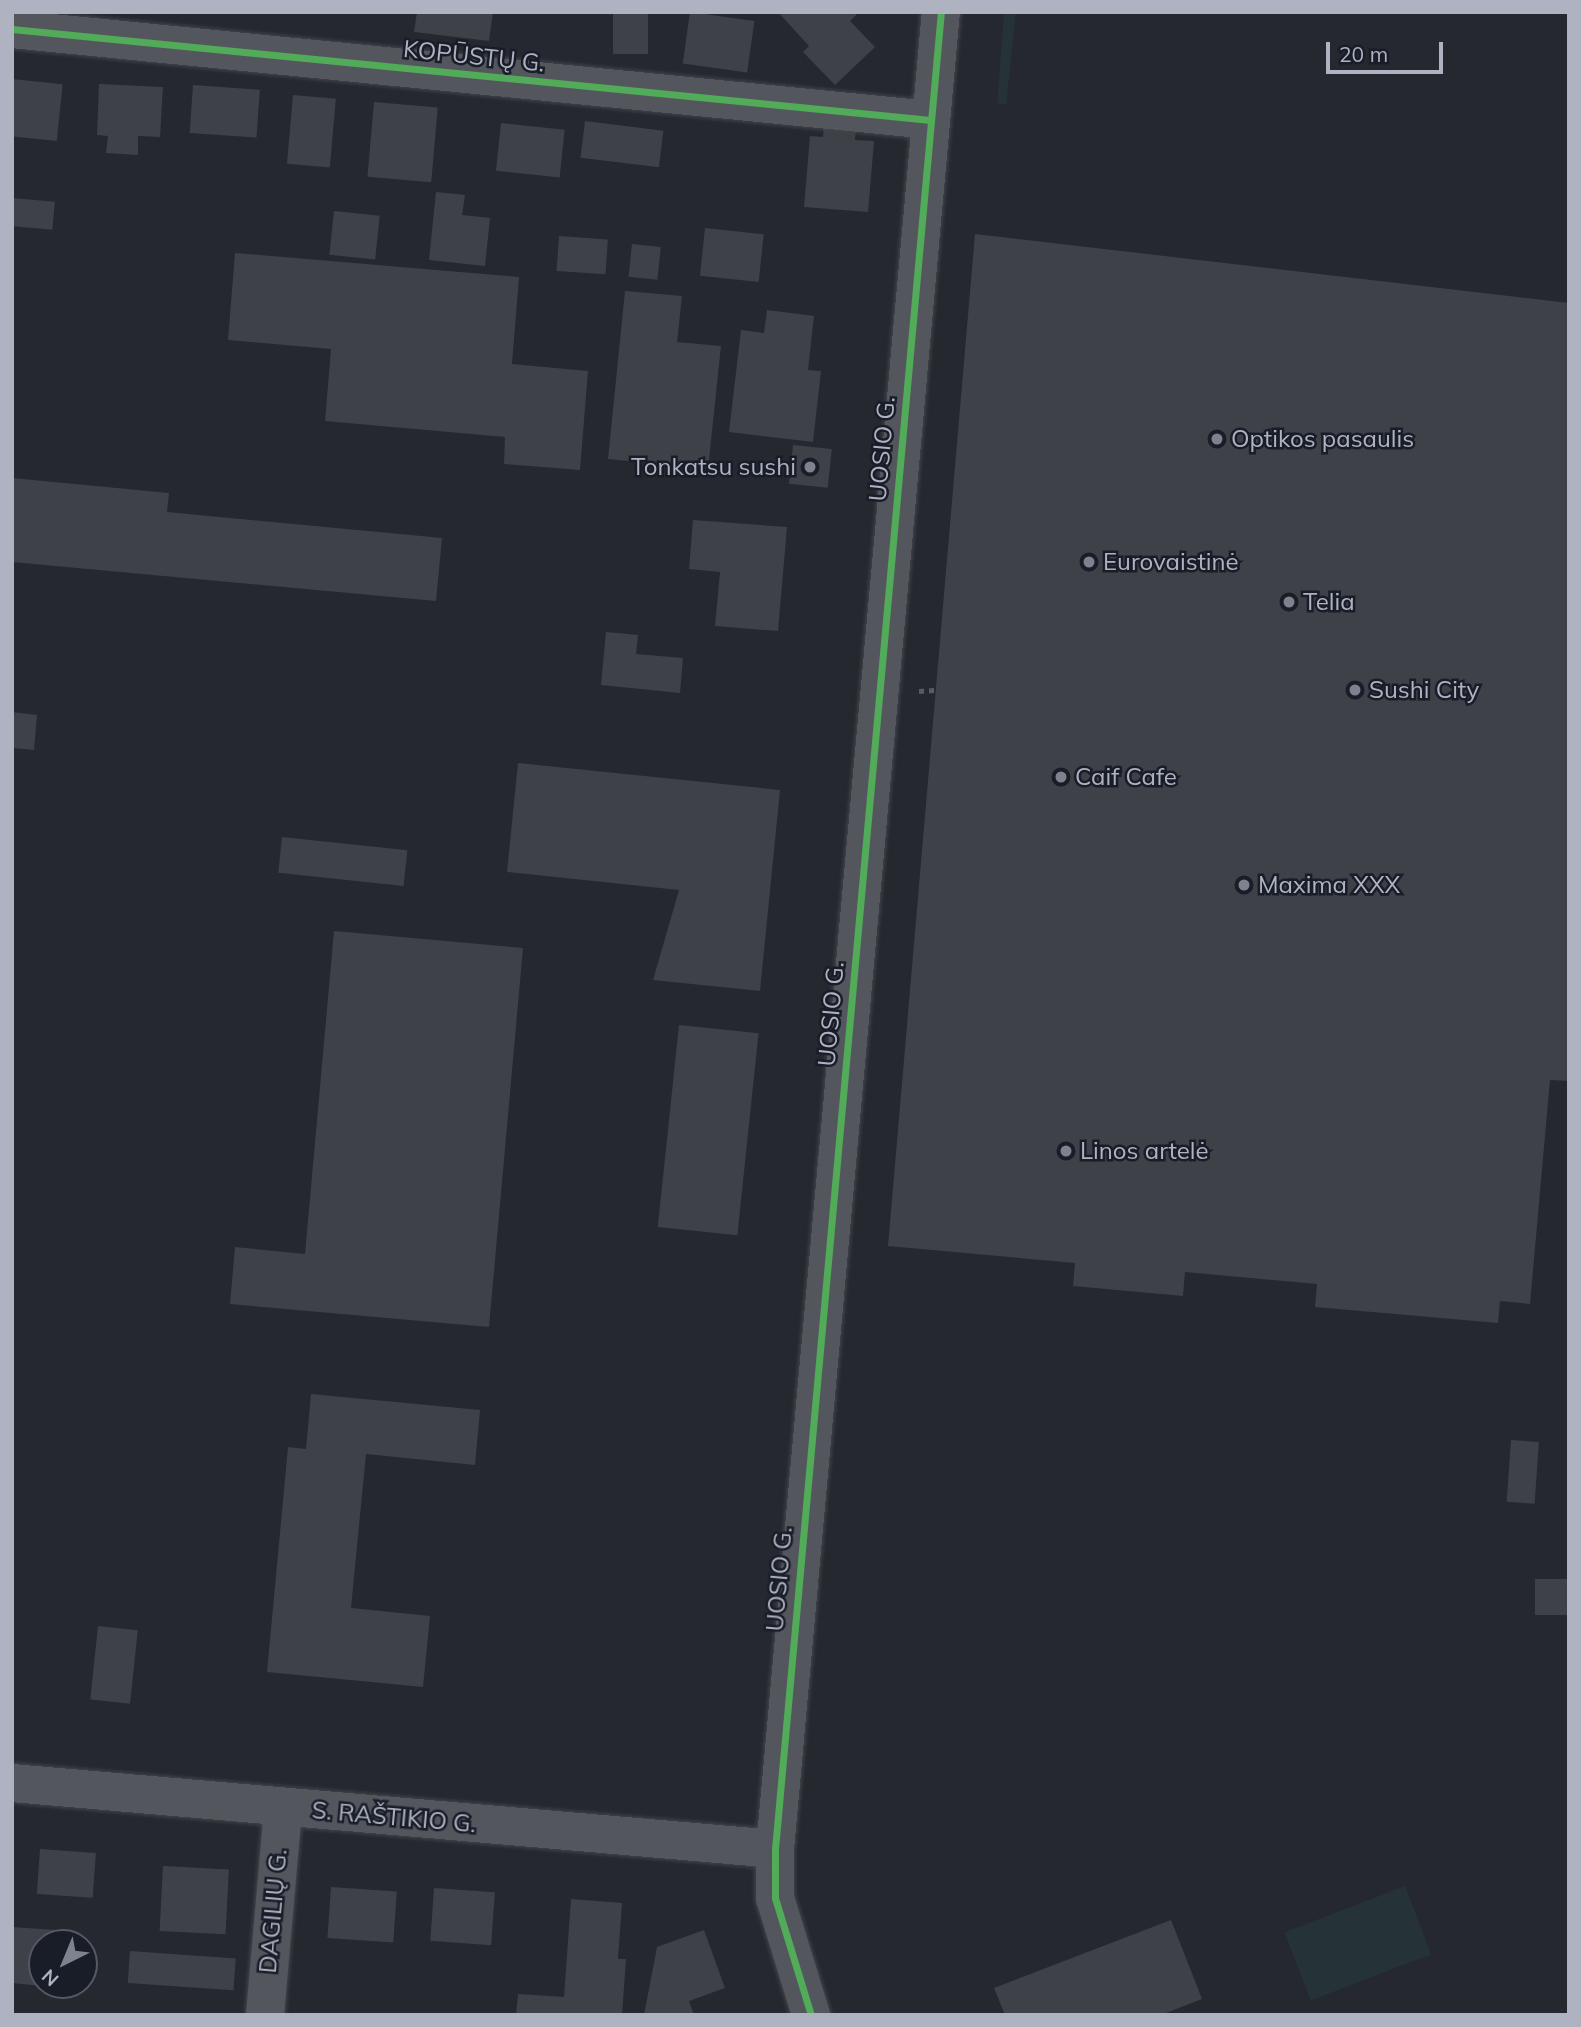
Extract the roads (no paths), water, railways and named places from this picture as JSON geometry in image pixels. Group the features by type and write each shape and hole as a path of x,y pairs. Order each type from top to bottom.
{"street":[{"name":"UOSIO G.","path":"811,2015 775,1898 775,1849 941,12"},
{"name":"KOPŪSTŲ G.","path":"12,29 931,120"},
{"name":"S. RAŠTIKIO G.","path":"12,1783 775,1849"},
{"name":"DAGILIŲ G.","path":"265,2015 283,1808"}],"place":[{"name":"Optikos pasaulis","path":"1217,439"},
{"name":"Tonkatsu sushi","path":"810,467"},
{"name":"Eurovaistinė","path":"1089,562"},
{"name":"Telia","path":"1289,602"},
{"name":"Sushi City","path":"1355,690"},
{"name":"Caif Cafe","path":"1061,777"},
{"name":"Maxima XXX","path":"1244,885"},
{"name":"Linos artelė","path":"1066,1151"}]}
